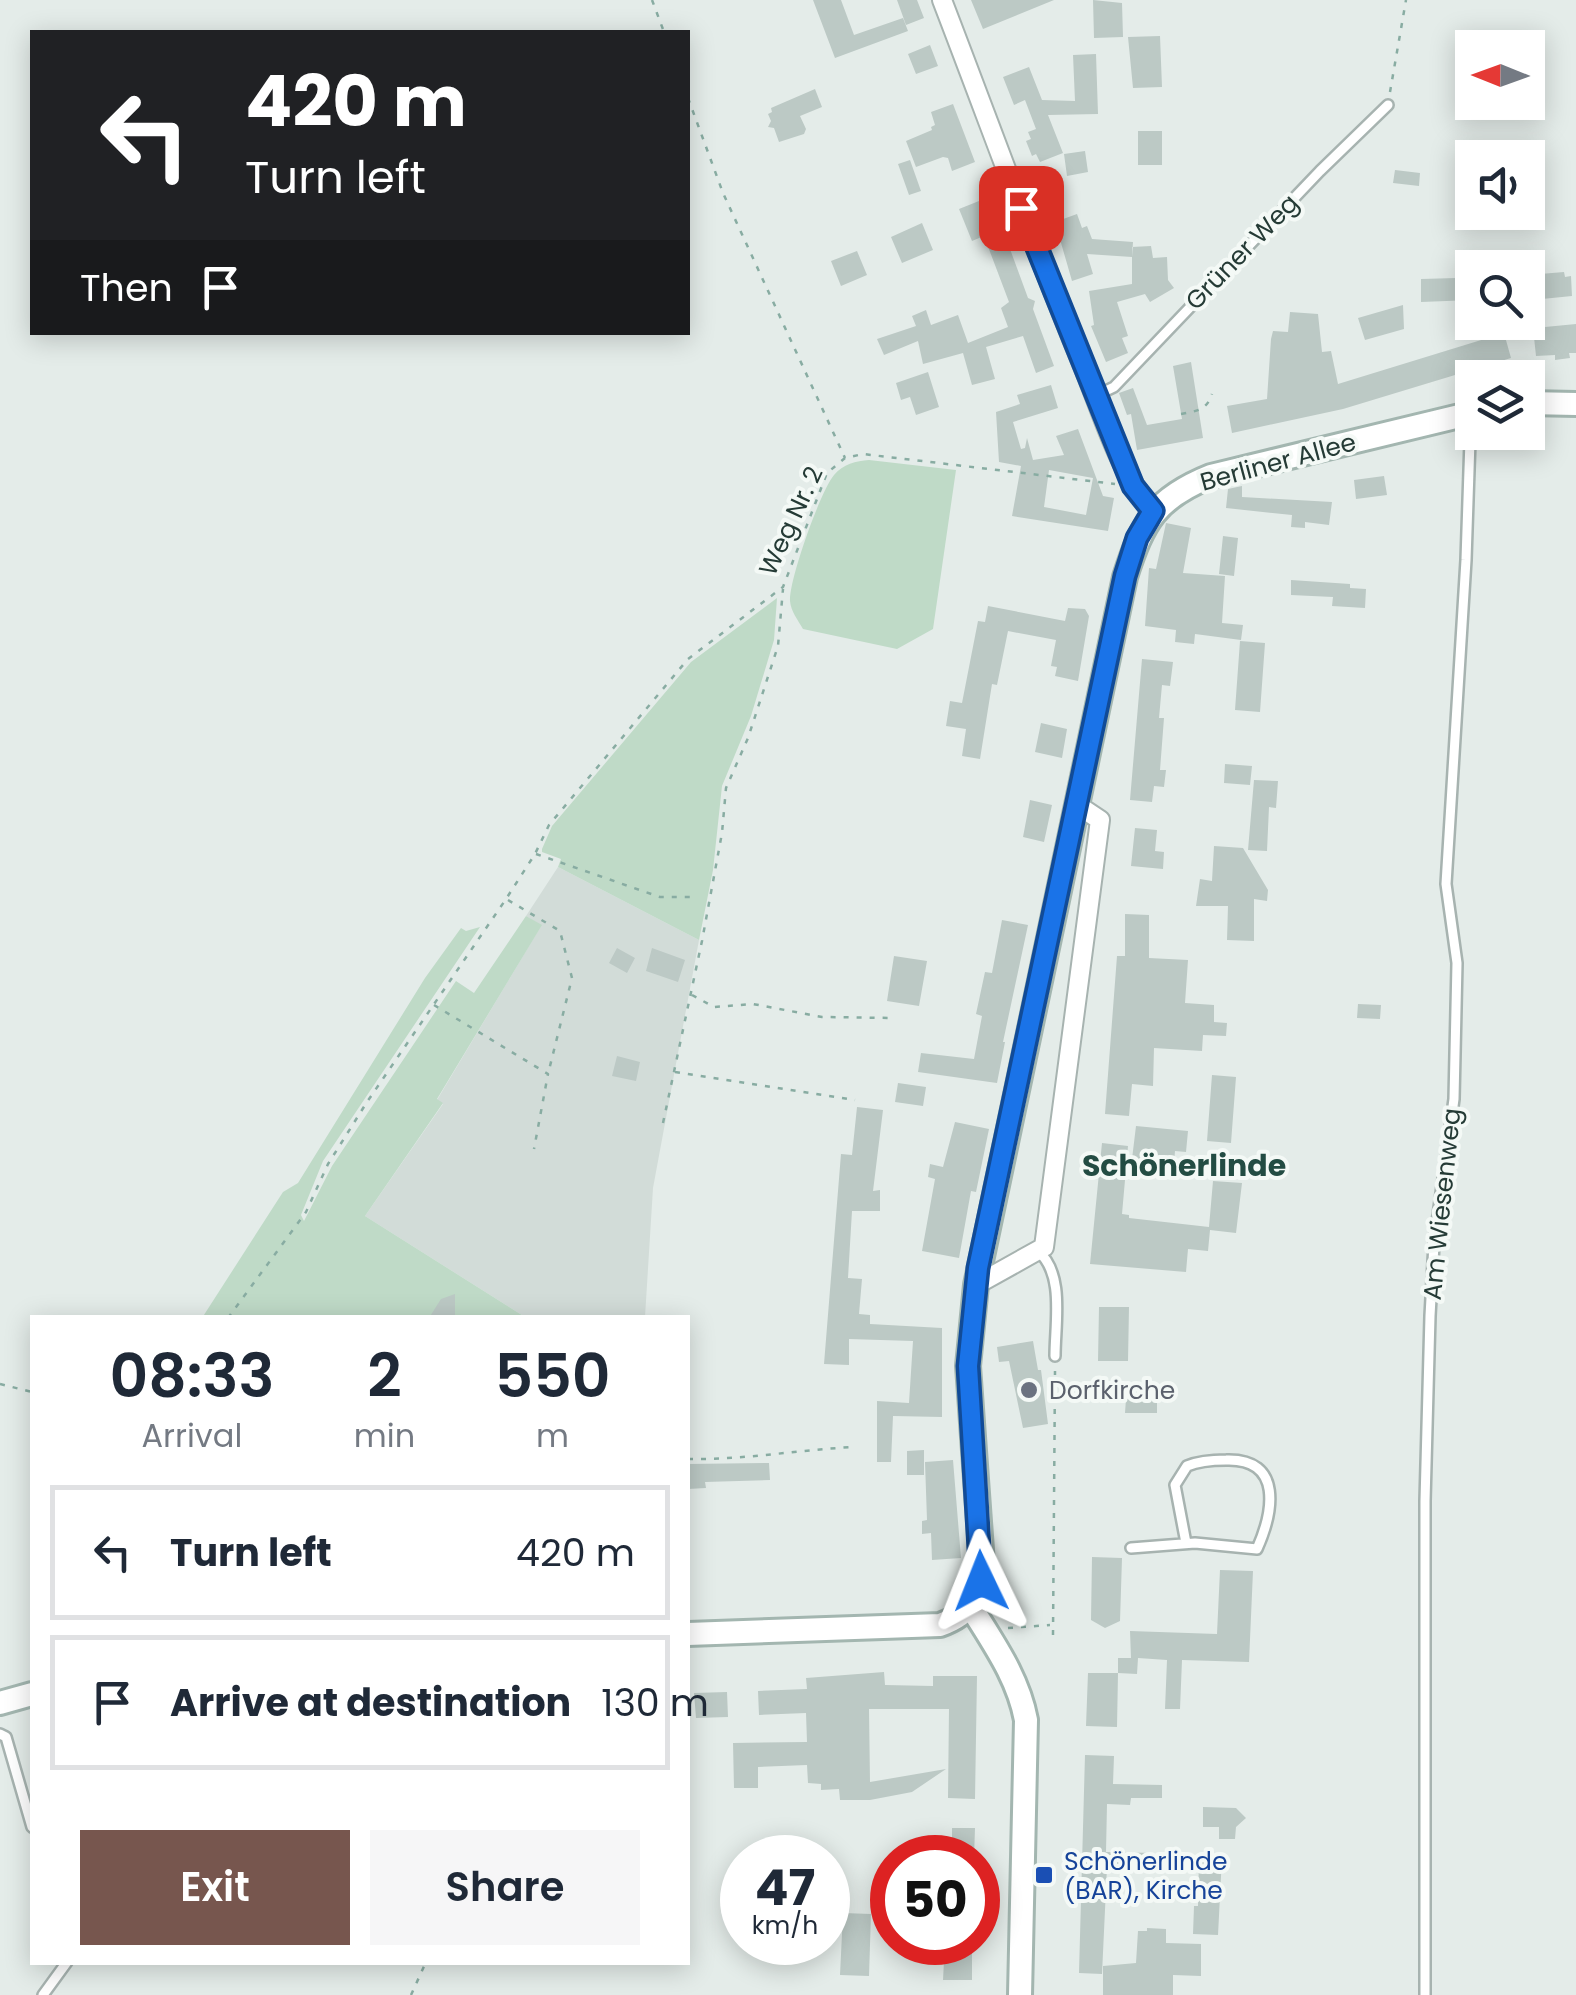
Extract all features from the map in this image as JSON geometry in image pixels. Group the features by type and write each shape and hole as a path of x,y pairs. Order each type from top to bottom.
{"main road":[{"path":"1545,404 1576,404"},
{"name":"Berliner Allee","path":"1153,511 1173,494 1211,476 1455,416"},
{"path":"690,1634 940,1625 971,1608 978,1594 982,1566 968,1366 976,1285 1125,576 1137,538 1153,511"},
{"path":"971,1608 1008,1666 1022,1696 1026,1720 1020,1995"},
{"path":"0,1703 30,1695"}],"street":[{"path":"942,0 1133,486 1153,511"},
{"path":"976,1285 1044,1247 1100,820 1076,804"}],"lane":[{"name":"Grüner Weg","path":"1096,396 1114,387 1388,105"},
{"name":"Am Wiesenweg","path":"1425,1995 1428,1371 1434,1244 1454,1099 1456,963 1446,884 1470,450"},
{"path":"1038,1251 1049,1260 1054,1276 1055,1356"},
{"path":"1130,1548 1186,1543 1257,1549 1269,1518 1268,1480 1258,1469 1234,1460 1187,1466 1176,1485 1186,1543"},
{"path":"0,1734 6,1736 30,1820"},
{"path":"43,1995 65,1965"}],"path":[{"path":"652,0 663,30"},
{"path":"1388,105 1406,0"},
{"path":"690,103 723,193 845,458"},
{"path":"1181,414 1202,409 1209,404 1212,394"},
{"name":"Weg Nr. 2","path":"230,1315 306,1212 328,1164 506,899 549,825 688,659 784,587 806,520 827,474 845,458 864,454 1133,486"},
{"path":"663,1124 722,833 726,788 748,738 778,646 784,587"},
{"path":"535,854 660,897 694,897"},
{"path":"506,899 560,930 571,966 572,978 534,1148"},
{"path":"691,994 708,1006 752,1004 822,1017 896,1018"},
{"path":"434,1005 548,1074"},
{"path":"674,1072 855,1100"},
{"path":"1053,1635 1055,1356"},
{"path":"0,1384 30,1392"},
{"path":"690,1459 736,1460 769,1452 853,1447"},
{"path":"1007,1628 1053,1625"},
{"path":"410,1995 425,1965"}],"shaded area":[{"path":"558,867 699,940 653,1188 645,1315 522,1315 365,1216 443,1104 437,1100 541,926 526,916"}],"green space":[{"path":"869,460 956,470 933,629 897,649 803,629 790,601 800,556 828,484 841,468"},
{"path":"777,598 774,640 751,716 722,786 713,870 699,940 558,867 561,859 542,849 552,826 691,662"},
{"path":"526,916 542,925 437,1099 443,1103 365,1216 522,1315 204,1315 283,1192 298,1183 425,978 461,928 466,931 480,927 323,1161 301,1215 304,1221 332,1166 456,981 474,993"}],"building":[{"path":"813,0 841,0 854,35 903,18 908,31 835,58"},
{"path":"897,0 917,0 924,18 906,25"},
{"path":"971,0 1054,0 983,29"},
{"path":"1093,0 1122,3 1123,37 1094,38"},
{"path":"1160,36 1162,87 1133,88 1128,37"},
{"path":"930,45 938,66 916,74 908,54"},
{"path":"1096,54 1098,114 1048,115 1063,153 1040,162 1036,154 1032,156 1026,141 1031,139 1028,132 1036,129 1025,100 1014,105 1003,77 1029,67 1042,100 1075,101 1073,55"},
{"path":"815,89 822,107 800,116 806,129 804,134 779,142 774,128 768,127 771,108"},
{"path":"953,104 975,162 952,171 948,158 943,157 916,167 906,141 932,130 935,125 931,112"},
{"path":"1138,131 1162,131 1162,165 1138,165"},
{"path":"1085,151 1088,172 1067,176 1064,154"},
{"path":"910,160 921,191 909,195 898,164"},
{"path":"1395,170 1420,173 1419,186 1393,183"},
{"path":"984,199 1006,251 1010,249 1028,298 1035,301 1033,309 1054,366 1036,373 1023,336 986,347 995,379 972,385 963,353 923,364 918,341 884,355 877,339 916,326 912,316 926,310 931,325 958,315 968,343 1008,327 1001,308 1009,302 984,236 972,241 959,209"},
{"path":"1077,214 1092,239 1133,242 1132,257 1087,254 1093,274 1072,281 1055,222"},
{"path":"922,223 933,250 902,263 891,237"},
{"path":"1151,246 1153,258 1167,257 1168,280 1174,288 1150,302 1145,294 1117,302 1128,336 1122,338 1128,353 1106,362 1091,326 1094,325 1089,291 1132,284 1132,247"},
{"path":"857,251 867,275 841,286 831,261"},
{"path":"1564,272 1565,277 1571,276 1572,296 1545,299 1545,274"},
{"path":"1455,278 1455,301 1421,302 1421,279"},
{"path":"1403,305 1404,329 1365,340 1358,318"},
{"path":"1290,312 1318,314 1322,352 1331,351 1338,384 1481,340 1506,340 1511,358 1455,360 1455,375 1343,409 1232,433 1227,406 1267,399 1273,331 1288,332"},
{"path":"1576,324 1576,353 1569,353 1570,358 1536,356 1534,340 1545,340 1545,327"},
{"path":"1191,362 1203,438 1137,450 1131,414 1127,415 1119,393 1133,388 1147,425 1182,419 1173,366"},
{"path":"928,372 939,407 916,415 910,397 901,400 896,383"},
{"path":"1051,385 1058,408 1013,422 1021,449 1025,448 1027,438 1033,460 1064,455 1056,436 1078,429 1103,496 1114,498 1108,531 1012,516 1021,466 999,462 996,412 1020,404 1017,395","holes":["1049,470 1093,478 1086,515 1044,507"]},
{"path":"1384,476 1387,495 1356,499 1354,480"},
{"path":"1242,486 1242,497 1332,502 1329,525 1305,522 1305,528 1291,527 1292,515 1226,508 1228,489"},
{"path":"1166,523 1191,528 1183,573 1225,576 1222,623 1243,625 1241,640 1195,634 1194,644 1175,642 1176,630 1145,626 1149,568 1156,569"},
{"path":"1223,536 1238,538 1234,576 1219,574"},
{"path":"1291,580 1350,584 1350,588 1366,589 1365,608 1332,606 1333,597 1291,595"},
{"path":"988,606 1065,621 1068,608 1085,609 1089,616 1078,681 1055,676 1057,667 1051,666 1056,640 1008,631 997,685 992,684 980,759 962,756 966,729 946,726 950,701 962,703 978,621 985,622"},
{"path":"1240,641 1265,643 1260,712 1235,710"},
{"path":"1142,659 1173,662 1170,686 1162,685 1159,718 1164,718 1160,770 1166,770 1164,787 1154,786 1152,802 1130,800"},
{"path":"1041,723 1067,729 1062,758 1035,752"},
{"path":"1225,764 1252,766 1250,785 1224,783"},
{"path":"1254,780 1278,781 1276,808 1269,807 1267,851 1248,850"},
{"path":"1030,800 1052,805 1044,842 1023,837"},
{"path":"1135,828 1157,830 1155,851 1164,852 1163,869 1131,866"},
{"path":"1214,846 1243,848 1268,890 1267,901 1254,899 1254,941 1227,940 1228,906 1196,906 1200,879 1212,881"},
{"path":"1125,914 1149,915 1149,958 1188,960 1185,1003 1214,1005 1214,1022 1227,1023 1226,1036 1203,1035 1202,1051 1154,1048 1153,1086 1132,1084 1129,1116 1105,1114 1117,956 1125,956"},
{"path":"1002,920 1028,925 997,1083 918,1072 921,1053 974,1059 982,1016 976,1014 985,972 992,973"},
{"path":"617,948 635,958 627,973 609,963"},
{"path":"652,948 685,960 678,982 646,971"},
{"path":"894,956 927,961 919,1006 887,1001"},
{"path":"1358,1004 1381,1005 1380,1019 1357,1018"},
{"path":"617,1056 640,1062 636,1081 612,1076"},
{"path":"1212,1075 1236,1077 1231,1143 1207,1141"},
{"path":"898,1083 926,1087 923,1106 895,1102"},
{"path":"857,1107 883,1110 873,1191 880,1190 880,1211 852,1211 848,1278 862,1279 859,1314 870,1315 870,1324 942,1328 942,1417 893,1416 891,1462 877,1462 877,1401 909,1403 913,1341 849,1339 849,1365 824,1364 841,1154 852,1155"},
{"path":"955,1122 989,1129 976,1192 971,1191 959,1258 922,1251 935,1179 928,1177 930,1164 943,1167"},
{"path":"1136,1126 1188,1131 1186,1152 1175,1151 1174,1163 1132,1159"},
{"path":"1102,1143 1128,1146 1122,1214 1209,1227 1213,1181 1242,1183 1236,1233 1210,1230 1208,1251 1188,1249 1186,1272 1090,1264"},
{"path":"455,1294 455,1315 431,1315 441,1299"},
{"path":"1099,1307 1129,1307 1128,1361 1098,1361"},
{"name":"Dorfkirche","path":"1033,1341 1048,1424 1023,1428 1009,1361 999,1362 997,1347"},
{"path":"1126,1399 1157,1399 1157,1413 1125,1413"},
{"path":"924,1450 924,1475 907,1475 907,1451"},
{"path":"953,1460 961,1558 932,1560 931,1533 922,1534 922,1521 927,1520 925,1462"},
{"path":"769,1463 770,1480 705,1482 706,1488 690,1489 690,1464"},
{"path":"1092,1557 1122,1558 1120,1621 1105,1628 1091,1620"},
{"path":"1220,1570 1253,1571 1249,1662 1182,1660 1180,1709 1165,1709 1167,1660 1138,1658 1137,1674 1118,1673 1118,1658 1131,1658 1130,1631 1217,1634"},
{"path":"884,1672 885,1685 933,1686 933,1676 977,1676 975,1799 948,1798 949,1709 869,1709 870,1782 946,1769 912,1792 870,1800 840,1800 839,1789 821,1790 821,1784 808,1783 807,1765 758,1767 758,1788 734,1788 733,1743 807,1742 806,1713 759,1715 758,1691 807,1689 806,1678"},
{"path":"1088,1673 1118,1673 1117,1727 1086,1726"},
{"path":"727,1692 728,1717 696,1718 694,1693"},
{"path":"1085,1755 1114,1756 1113,1784 1162,1785 1162,1798 1131,1798 1130,1805 1107,1804 1106,1852 1155,1853 1155,1869 1107,1867 1102,1974 1079,1973"},
{"path":"1203,1807 1236,1808 1246,1818 1236,1827 1235,1839 1219,1839 1219,1827 1203,1827"},
{"path":"952,1828 975,1828 975,1835 952,1835"},
{"path":"1199,1857 1222,1857 1218,1935 1193,1934"},
{"path":"850,1913 870,1914 869,1976 840,1975 840,1965 850,1965"},
{"path":"1166,1929 1166,1943 1201,1944 1201,1976 1173,1975 1173,1995 1103,1995 1103,1966 1136,1963 1138,1931"},
{"path":"944,1965 972,1965 972,1980 943,1980"}],"place":[{"name":"Dorfkirche","path":"1029,1390"},
{"name":"Schönerlinde (BAR), Kirche","path":"1044,1875"}],"district":[{"name":"Schönerlinde","path":"1184,1165"}],"route":[{"path":"981,1581 968,1366 978,1268 1125,576 1137,538 1153,511 1133,486 1021,208"}]}
